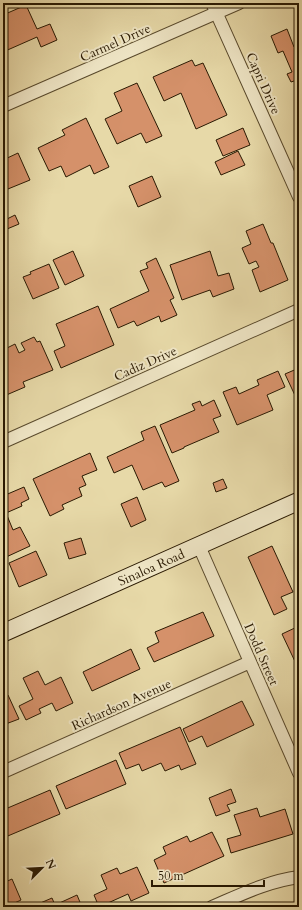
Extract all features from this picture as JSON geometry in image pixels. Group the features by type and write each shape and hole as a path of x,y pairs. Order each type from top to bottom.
{"street":[{"name":"Carmel Drive","path":"3,106 215,8 239,3"},
{"name":"Capri Drive","path":"215,8 299,197"},
{"name":"Cadiz Drive","path":"3,442 299,310"},
{"name":"Sinaloa Road","path":"3,633 299,501"},
{"name":"Dodd Street","path":"199,546 299,773"},
{"name":"Richardson Avenue","path":"3,772 250,662"},
{"path":"212,907 250,890 285,879 299,877"}],"building":[{"path":"26,5 37,29 50,24 57,40 41,47 37,37 3,52 3,15"},
{"path":"287,29 294,47 299,45 299,84 297,80 291,82 287,74 292,72 283,51 278,53 271,36"},
{"path":"192,60 195,66 203,63 227,115 196,129 181,93 164,101 153,77"},
{"path":"137,83 162,136 146,143 141,133 117,144 105,119 122,111 114,93"},
{"path":"86,118 109,167 94,174 90,165 66,177 61,166 49,171 38,148 65,135 62,130"},
{"path":"243,128 250,145 223,156 216,140"},
{"path":"238,151 245,165 221,175 215,162"},
{"path":"18,153 30,180 3,191 3,160"},
{"path":"152,176 161,197 138,207 129,186"},
{"path":"15,215 19,224 7,229 3,221"},
{"path":"263,224 271,243 273,243 288,280 260,292 252,270 259,267 256,261 249,264 242,248 251,244 246,231"},
{"path":"73,251 84,276 65,285 53,260"},
{"path":"210,251 218,276 229,273 234,289 213,297 210,290 182,300 170,265"},
{"path":"156,258 174,298 170,300 177,315 161,322 159,316 137,326 134,321 118,328 110,309 149,291 140,271 148,268 146,263"},
{"path":"49,264 59,288 33,299 23,277 31,274 30,272"},
{"path":"98,306 114,345 61,368 54,351 65,346 56,324"},
{"path":"34,337 37,342 40,341 53,370 23,382 25,387 4,396 3,350 15,344 19,353 25,350 21,343"},
{"path":"299,368 299,404 285,374"},
{"path":"278,371 285,387 267,395 273,410 237,425 223,392 236,387 239,394 259,385 257,380"},
{"path":"214,400 221,416 213,419 219,432 172,453 160,425 195,410 192,404 200,401 202,406"},
{"path":"155,426 179,481 165,487 162,482 143,490 132,465 114,473 107,457 144,440 141,432"},
{"path":"90,453 97,470 82,476 86,485 79,488 82,496 62,505 64,509 50,516 33,479"},
{"path":"223,479 227,488 216,492 213,483"},
{"path":"24,487 29,499 21,503 22,506 6,513 13,530 20,527 30,546 4,558 3,496"},
{"path":"137,497 146,520 131,527 121,504"},
{"path":"81,538 86,554 69,559 64,543"},
{"path":"272,546 293,592 281,597 287,609 274,615 248,557"},
{"path":"36,551 47,575 19,587 9,563"},
{"path":"203,612 214,636 154,662 147,648 159,642 155,632"},
{"path":"299,626 299,670 282,634"},
{"path":"131,649 140,669 92,691 83,672"},
{"path":"38,671 45,685 61,677 73,703 56,711 52,703 39,709 41,713 26,720 19,706 33,699 23,678"},
{"path":"8,695 19,719 3,725 3,697"},
{"path":"242,701 254,725 207,747 202,736 189,742 183,729"},
{"path":"180,727 196,764 181,770 179,765 165,771 161,763 142,771 139,764 126,769 119,753"},
{"path":"116,760 126,784 66,809 56,786"},
{"path":"231,789 236,802 227,805 230,811 216,816 209,798"},
{"path":"50,790 60,814 3,838 3,810"},
{"path":"257,808 260,817 285,809 293,834 231,853 227,839 241,835 234,815"},
{"path":"212,832 224,856 164,883 154,860 166,854 163,847 187,836 190,842"},
{"path":"137,867 149,893 131,901 128,894 99,907 94,895 107,889 101,875 117,868 120,874"},
{"path":"12,879 21,900 6,907 3,899 3,883"},
{"path":"77,895 82,907 31,907 52,898 55,905"}]}
